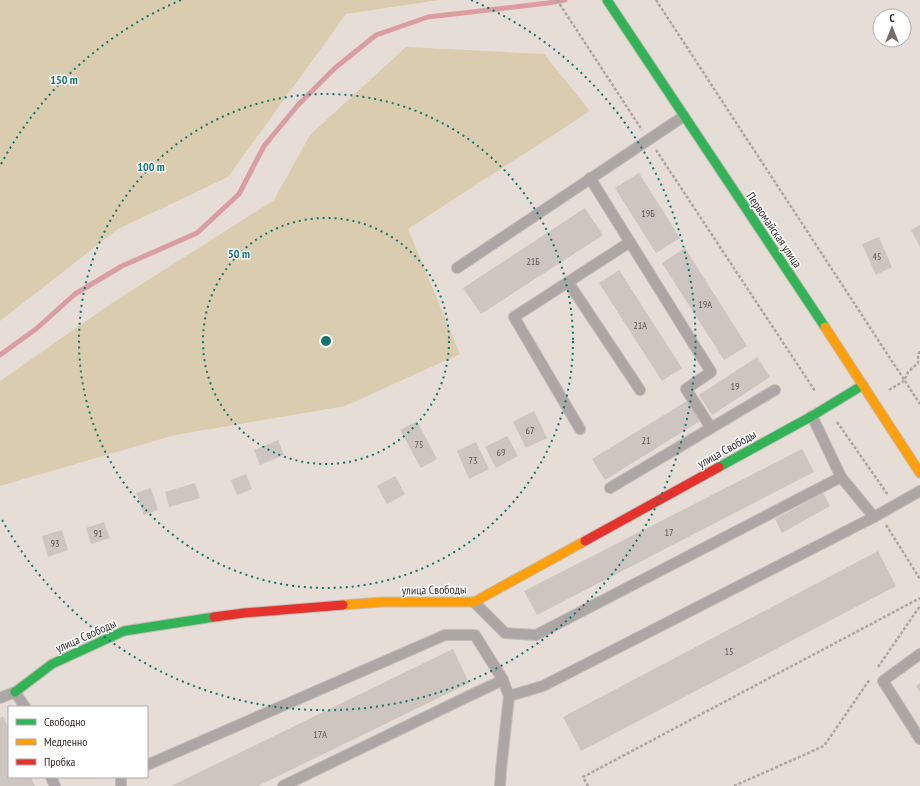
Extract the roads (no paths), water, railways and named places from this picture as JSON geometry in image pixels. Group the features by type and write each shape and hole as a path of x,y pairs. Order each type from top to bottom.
{"street":[{"name":"Первомайская улица","path":"607,0 863,384 920,473"},
{"name":"улица Свободы","path":"15,692 52,664 124,631 244,613 382,602 474,602 812,416 863,384"}],"lane":[{"path":"457,268 684,116"},
{"path":"590,178 711,372 686,389 711,428"},
{"path":"580,429 514,317 630,242"},
{"path":"568,282 640,390"},
{"path":"610,488 776,390"},
{"path":"812,416 841,477 877,515"},
{"path":"474,602 505,633 536,635 841,477"},
{"path":"509,696 543,686 877,515 920,491"},
{"path":"148,765 445,635 475,635 503,680 509,696 500,786"},
{"path":"920,654 883,681 920,739"},
{"path":"283,786 503,680"},
{"path":"0,698 15,692 24,706"}],"waterway":[{"path":"0,355 36,329 75,294 122,266 197,233 239,194 264,146 298,105 335,68 376,35 428,17 565,0"}]}
